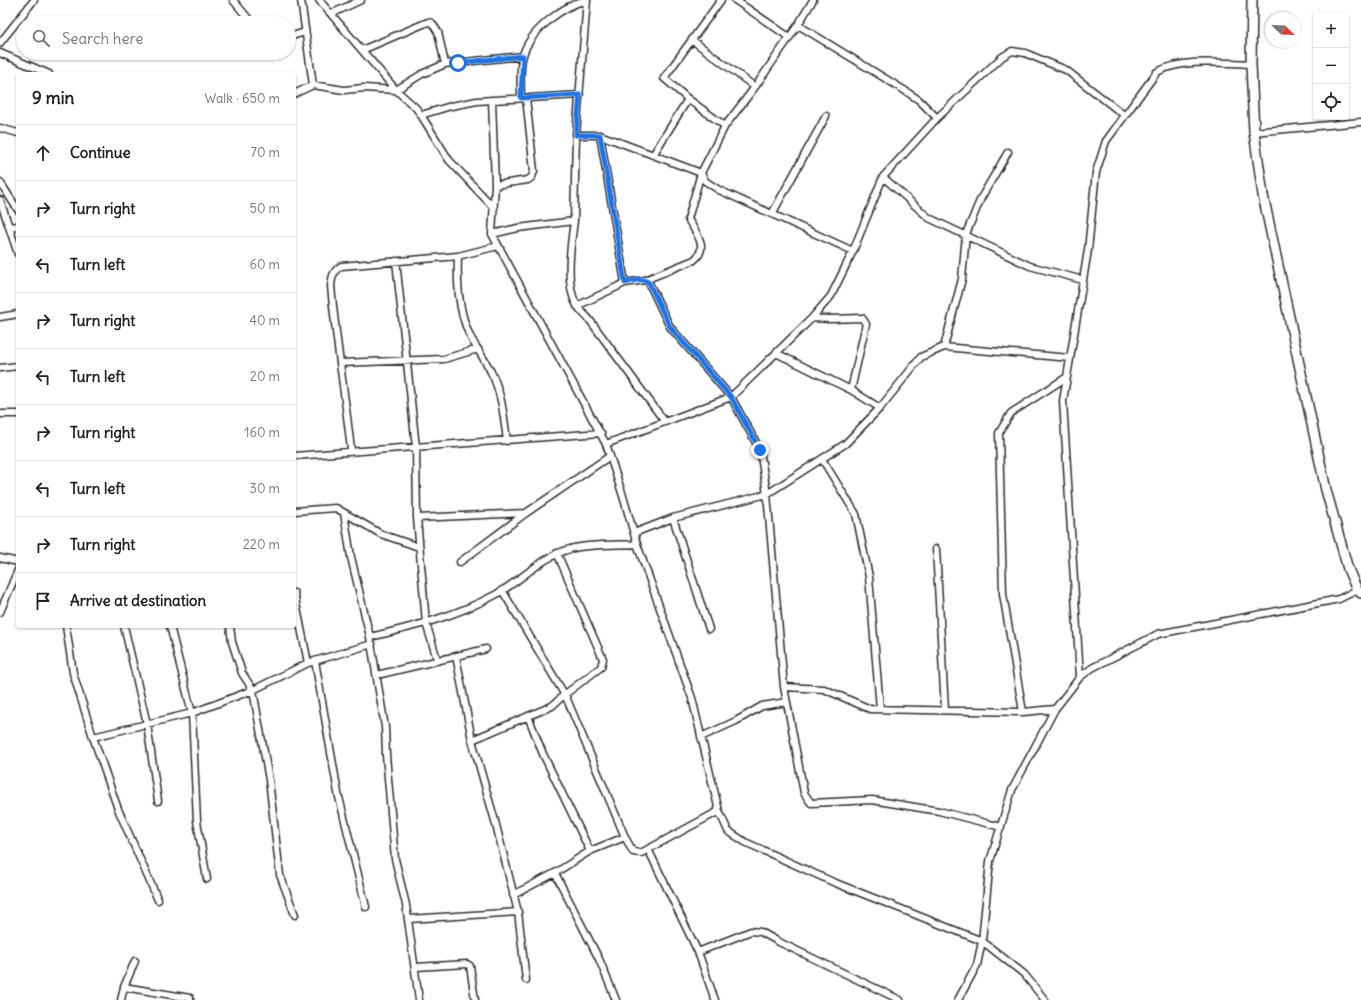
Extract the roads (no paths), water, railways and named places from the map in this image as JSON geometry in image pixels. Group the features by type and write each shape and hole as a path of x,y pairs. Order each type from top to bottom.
{"street":[{"path":"21,16 34,0"},
{"path":"233,0 246,16"},
{"path":"301,0 313,85"},
{"path":"318,0 396,90 416,108 448,160 494,208"},
{"path":"331,14 361,0"},
{"path":"495,185 528,180 532,177 534,171 524,98 523,56 527,46 544,24 566,7 587,0 576,135 574,220 570,254 570,280 577,306 589,319 665,422"},
{"path":"721,0 664,78 688,99 725,126"},
{"path":"735,0 789,37"},
{"path":"577,306 625,283 645,280 699,257 702,250 700,239 688,219 701,173 725,126 755,87 798,25 813,0"},
{"path":"958,1000 977,965 982,941 990,861 1012,790 1055,709 1080,677 1092,668 1158,634 1339,599 1359,592 1348,569 1326,490 1263,195 1254,132 1251,64 1252,0"},
{"path":"362,50 428,22 435,26 438,32 445,64"},
{"path":"0,43 16,23"},
{"path":"798,25 919,100 937,118"},
{"path":"296,34 305,32"},
{"path":"692,40 755,87"},
{"path":"606,444 731,397 812,318 831,296 853,251 883,178 937,118 1002,56 1012,51 1025,53 1066,70 1124,115"},
{"path":"0,53 16,60"},
{"path":"296,93 313,85 344,90 364,88 396,90 422,74 445,64 523,56"},
{"path":"16,60 44,72"},
{"path":"1080,677 1063,401 1083,280 1096,172 1106,141 1157,72 1167,66 1209,63 1251,64"},
{"path":"421,115 451,106 492,100 580,95"},
{"path":"653,155 688,99"},
{"path":"492,100 495,185 492,234 606,444 637,544 692,698 719,811 728,831 745,842 833,882 982,941 1024,974 1045,1000"},
{"path":"772,214 826,116"},
{"path":"1254,132 1361,122"},
{"path":"0,128 16,132"},
{"path":"576,135 600,135 701,173 705,181 718,190 853,251"},
{"path":"600,135 625,283"},
{"path":"944,347 962,279 966,234 980,198 1008,152"},
{"path":"883,178 929,218 966,234 1030,266 1083,280"},
{"path":"0,182 16,207"},
{"path":"0,200 16,248"},
{"path":"492,234 518,228 574,220"},
{"path":"9,227 16,226"},
{"path":"351,450 340,363 336,345 332,276 337,269 342,266 458,256 498,246"},
{"path":"458,256 457,281 460,306 469,335 492,373 498,390 504,416 507,441"},
{"path":"396,261 405,359 416,447 417,518 426,623 436,659"},
{"path":"645,280 649,283 670,327 731,397 760,450 767,494 784,687 804,793 811,802 872,800 939,811 1000,827"},
{"path":"0,317 16,314"},
{"path":"812,318 862,318 865,321 866,324 851,390"},
{"path":"634,533 673,518 767,494 845,444 880,408 921,357 944,347 1070,358"},
{"path":"340,363 405,359 444,359 478,349"},
{"path":"776,353 851,390 880,408"},
{"path":"0,368 16,366"},
{"path":"1023,712 1003,594 998,433 1011,413 1067,377"},
{"path":"0,414 16,414"},
{"path":"296,456 351,450 507,441 601,433"},
{"path":"460,562 526,513 610,456"},
{"path":"822,459 856,514 869,578 880,709"},
{"path":"296,511 328,507 336,508 381,534 419,547"},
{"path":"344,513 351,557 372,644 377,675 385,727 386,766 394,860 408,918 416,967 419,1000"},
{"path":"417,518 526,513"},
{"path":"673,518 709,629"},
{"path":"370,638 426,623 464,610 502,590 557,554 570,548 637,544"},
{"path":"936,549 946,710"},
{"path":"472,740 552,706 601,667 603,659 557,554"},
{"path":"0,558 16,562"},
{"path":"0,612 16,575"},
{"path":"502,590 564,695 625,837 633,852 641,853 719,811"},
{"path":"296,603 308,663"},
{"path":"66,628 73,673 93,737 118,809 158,900"},
{"path":"124,628 146,724 158,801"},
{"path":"171,628 192,713 197,820 207,879"},
{"path":"230,628 232,642 242,673 253,690 269,780 280,875 295,915"},
{"path":"93,737 192,713 253,690 308,663 372,644"},
{"path":"377,675 436,659 486,649"},
{"path":"456,656 472,740 495,821 518,912 526,980"},
{"path":"315,661 338,793 366,907"},
{"path":"784,687 824,689 870,709 1023,712 1055,709"},
{"path":"701,737 736,721 762,706 787,702"},
{"path":"528,716 543,754 590,851"},
{"path":"514,895 555,873 590,851 625,837"},
{"path":"648,849 698,952 715,1000"},
{"path":"555,873 599,959 616,1000"},
{"path":"408,918 518,912"},
{"path":"698,952 751,931 761,932 900,1000"},
{"path":"121,1000 124,987 135,961"},
{"path":"416,967 467,964 470,966 475,1000"},
{"path":"124,987 190,998 190,1000"}]}
